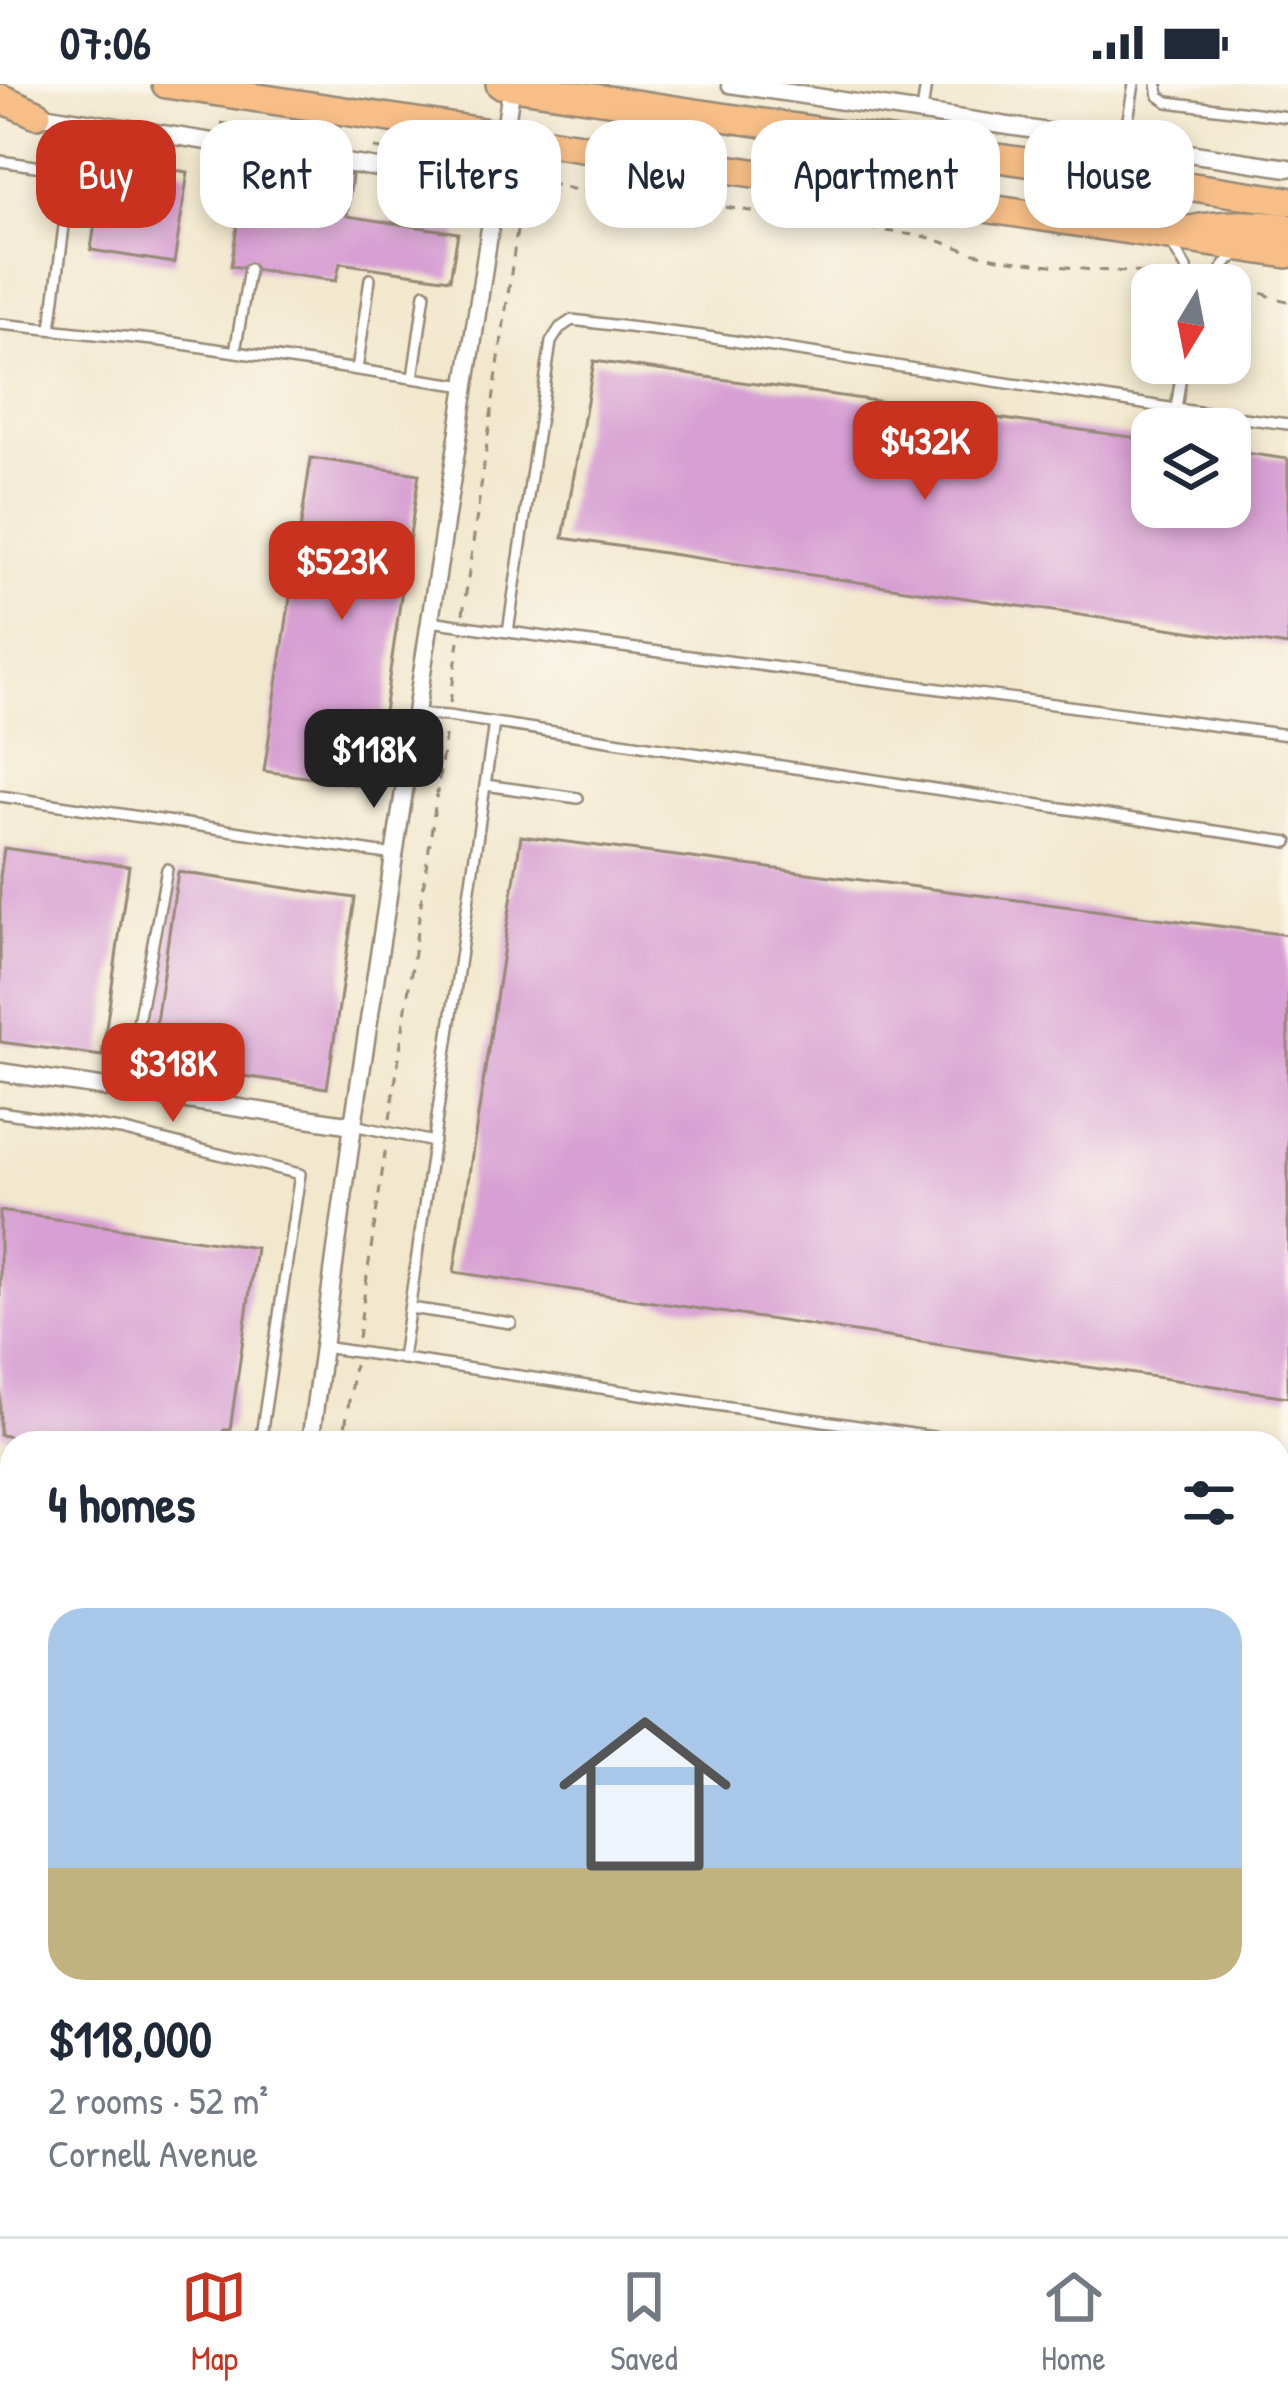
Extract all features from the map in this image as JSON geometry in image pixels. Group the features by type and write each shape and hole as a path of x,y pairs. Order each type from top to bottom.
{"main road":[{"path":"166,84 400,120"},
{"path":"508,85 1288,201"},
{"path":"0,98 49,115"},
{"path":"561,145 1274,252"},
{"path":"1166,235 1213,225 1288,228"}],"street":[{"path":"730,84 1024,128"},
{"path":"874,105 878,84"},
{"path":"505,120 508,85"},
{"path":"0,108 377,168"},
{"path":"1194,154 1288,168"},
{"path":"312,1431 353,1125 491,228"},
{"path":"0,1072 353,1125"}],"lane":[{"path":"922,112 926,84"},
{"path":"1127,120 1132,84"},
{"path":"1157,84 1159,96 1179,104 1288,118"},
{"path":"49,115 54,120"},
{"path":"0,160 36,166"},
{"path":"50,329 63,228"},
{"path":"1166,235 1184,264"},
{"path":"1227,264 1239,254 1274,252"},
{"path":"235,352 249,269"},
{"path":"357,370 370,279"},
{"path":"413,378 425,292"},
{"path":"508,632 551,342 572,320 1169,408"},
{"path":"0,324 466,386"},
{"path":"1251,419 1288,424"},
{"path":"430,620 1288,735"},
{"path":"416,714 1288,842"},
{"path":"402,1359 494,723"},
{"path":"485,785 578,798"},
{"path":"0,796 394,855"},
{"path":"124,1091 167,869"},
{"path":"0,1112 121,1130 300,1174 262,1431"},
{"path":"353,1125 434,1142"},
{"path":"410,1307 511,1323"},
{"path":"323,1347 891,1431"}],"path":[{"path":"345,1431 528,169 544,182 584,192 656,196 927,237 1003,259 1131,272"},
{"path":"1251,288 1288,301"}],"building":[{"path":"176,170 188,172 174,263 91,250 94,228 176,228"},
{"path":"353,217 377,221 377,228 458,233 450,279 340,263 336,281 231,266 237,228 353,228"},
{"path":"594,361 1131,437 1131,528 1251,528 1251,454 1288,459 1288,646 563,538"},
{"path":"311,458 419,474 373,787 264,771"},
{"path":"521,836 1288,935 1288,1397 454,1272"},
{"path":"4,848 129,866 102,1056 0,1042"},
{"path":"178,872 355,898 327,1088 150,1063"},
{"path":"0,1211 256,1248 230,1430 0,1431"}]}
